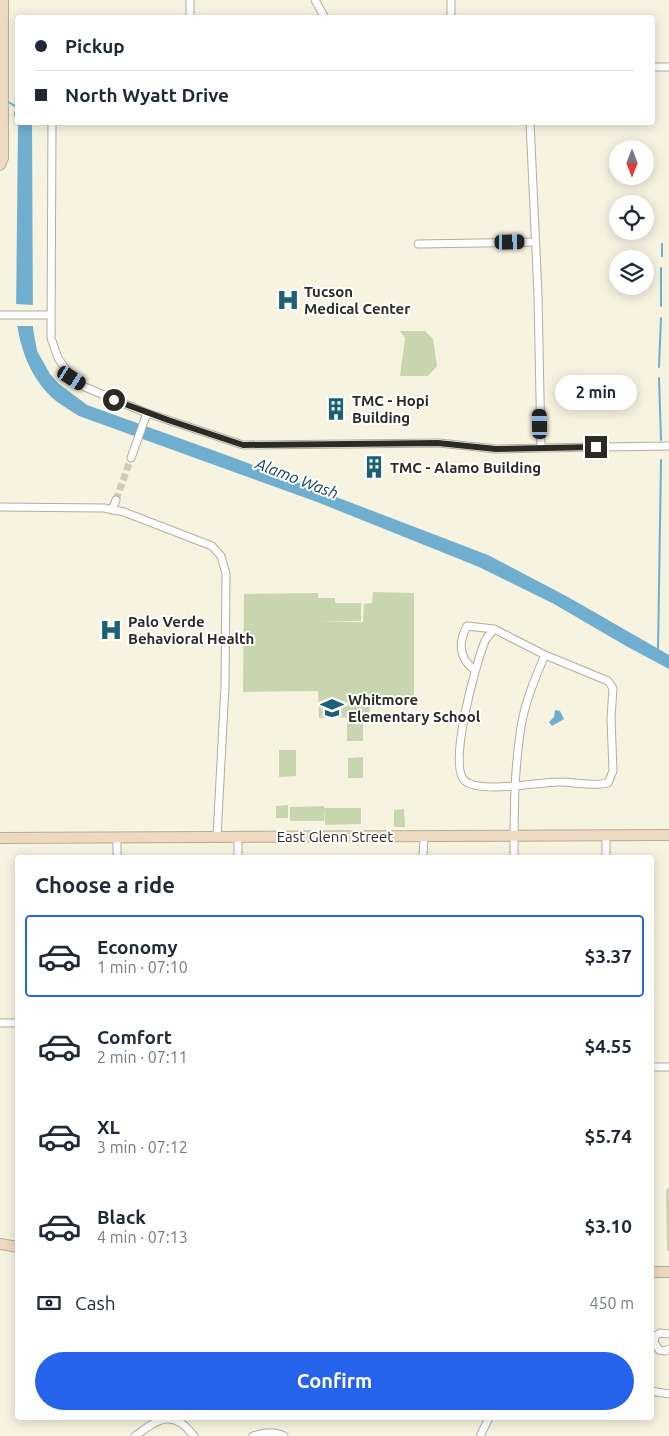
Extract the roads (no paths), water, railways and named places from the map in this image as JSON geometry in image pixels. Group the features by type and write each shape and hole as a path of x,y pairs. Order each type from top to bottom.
{"street":[{"path":"0,165 3,158 4,0"},
{"path":"190,0 190,15"},
{"path":"315,0 323,15"},
{"path":"451,0 451,15"},
{"path":"655,67 669,67"},
{"path":"52,125 51,338 58,358 72,378 94,391 146,417 243,445 438,443 496,449 669,446"},
{"path":"530,125 541,448"},
{"path":"418,244 535,242"},
{"path":"0,315 50,315"},
{"path":"131,458 146,417"},
{"path":"112,510 116,500"},
{"path":"0,507 96,508 124,512 212,546 222,556 226,574 226,638 217,837"},
{"path":"475,670 466,664 462,654 462,636 467,626 494,629 545,655 608,681 613,688 611,718 613,771 608,783 598,786 557,782 516,786 475,786 464,781 459,772 459,755 468,697 486,639 494,629"},
{"path":"514,855 516,786 521,726 532,686 545,655"},
{"path":"606,835 606,855"},
{"name":"East Glenn Street","path":"0,838 669,835"},
{"path":"423,855 424,836"},
{"path":"117,837 117,855"},
{"path":"238,837 238,855"},
{"path":"0,1023 15,1023"},
{"path":"654,1067 669,1067"},
{"path":"0,1244 15,1247"},
{"path":"0,1249 15,1248"},
{"path":"654,1272 669,1272"},
{"path":"669,1334 660,1332 655,1336 654,1342 659,1350 665,1351 669,1349"},
{"path":"654,1392 669,1394"},
{"path":"135,1436 160,1420"},
{"path":"177,1420 188,1428 194,1436"},
{"path":"480,1436 487,1420"},
{"path":"253,1436 263,1433 277,1433 284,1436"}],"water":[{"name":"Alamo Wash","path":"18,125 32,125 33,328 37,351 50,374 58,383 87,405 229,456 488,555 568,597 669,655 669,669 554,604 479,567 317,502 79,416 56,401 39,383 27,362 20,339 16,315"},
{"path":"555,710 560,711 564,719 552,726 549,722 554,717"}],"waterway":[{"name":"Alamo Wash","path":"7,101 15,106"},
{"path":"662,244 662,256"},
{"path":"661,268 661,306"},
{"path":"659,367 661,318"},
{"path":"659,378 661,440"},
{"path":"658,650 661,460"}],"tunnel":[{"path":"116,500 131,458"}],"place":[{"name":"Tucson Medical Center","path":"288,300"},
{"name":"TMC - Hopi Building","path":"336,409"},
{"name":"TMC - Alamo Building","path":"374,467"},
{"name":"Palo Verde Behavioral Health","path":"111,630"},
{"name":"Whitmore Elementary School","path":"332,708"}]}
